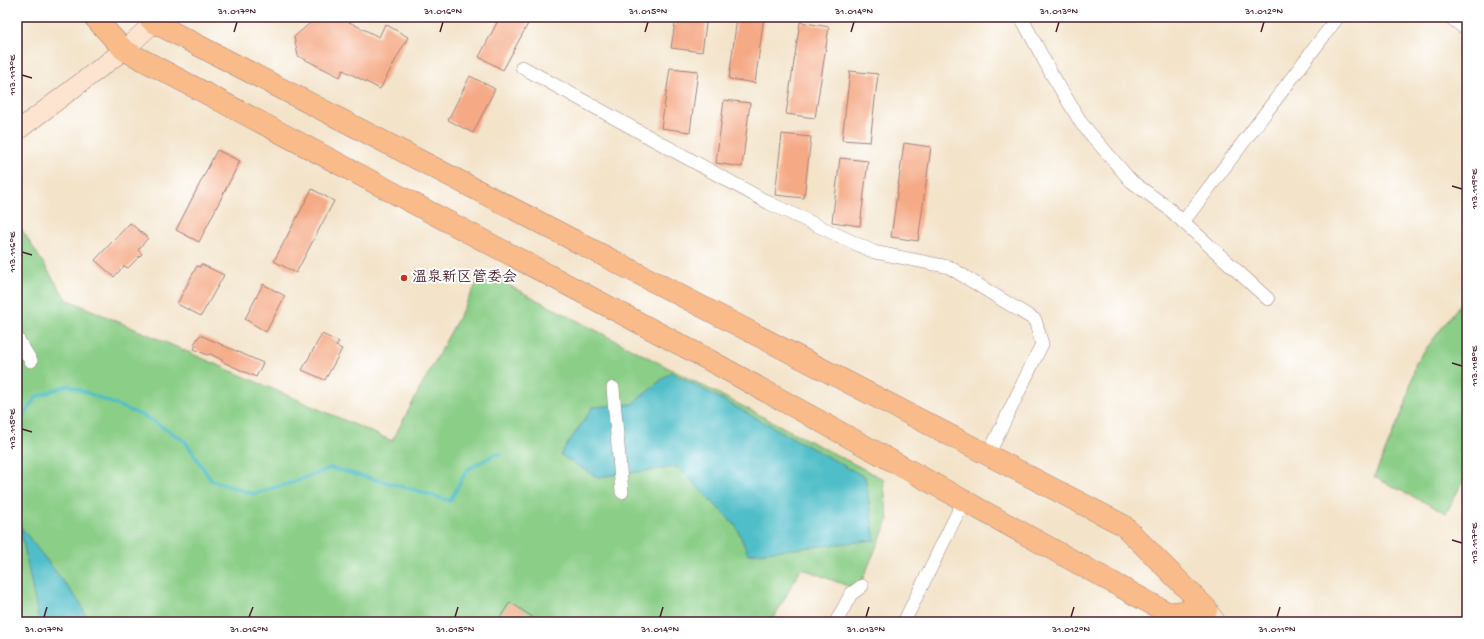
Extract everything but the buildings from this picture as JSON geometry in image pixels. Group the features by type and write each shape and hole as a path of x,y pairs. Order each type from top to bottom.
{"main road":[{"path":"94,17 124,50 698,354 1168,613 1211,616"},
{"path":"154,19 1123,525 1211,616"}],"street":[{"path":"1021,17 1051,73 1082,124 1130,181 1168,208 1268,299"},
{"path":"1183,222 1338,17"},
{"path":"1450,17 1464,27"},
{"path":"17,131 124,50 154,19"},
{"path":"522,67 769,203 874,252 949,266 1035,320 1042,344 988,455"},
{"path":"17,338 31,361"},
{"path":"613,388 622,492"},
{"path":"904,622 964,500"},
{"path":"836,622 851,594 862,586"}],"green space":[{"path":"17,222 66,299 392,441 483,272 883,479 888,520 858,590 801,568 772,622 17,622"},
{"path":"1467,295 1467,474 1446,513 1374,477 1405,406 1416,362"}],"water":[{"path":"671,372 865,477 875,540 748,554 736,526 678,467 597,477 560,455 593,407 632,404"},
{"path":"20,526 81,604 88,622 39,622"}],"waterway":[{"path":"17,426 36,397 68,385 146,417 185,441 211,480 253,494 291,483 331,468 415,490 450,501 467,470 495,454 501,454"},
{"path":"17,512 20,526"}],"place":[{"name":"温泉新区管委会","path":"404,278"}]}
